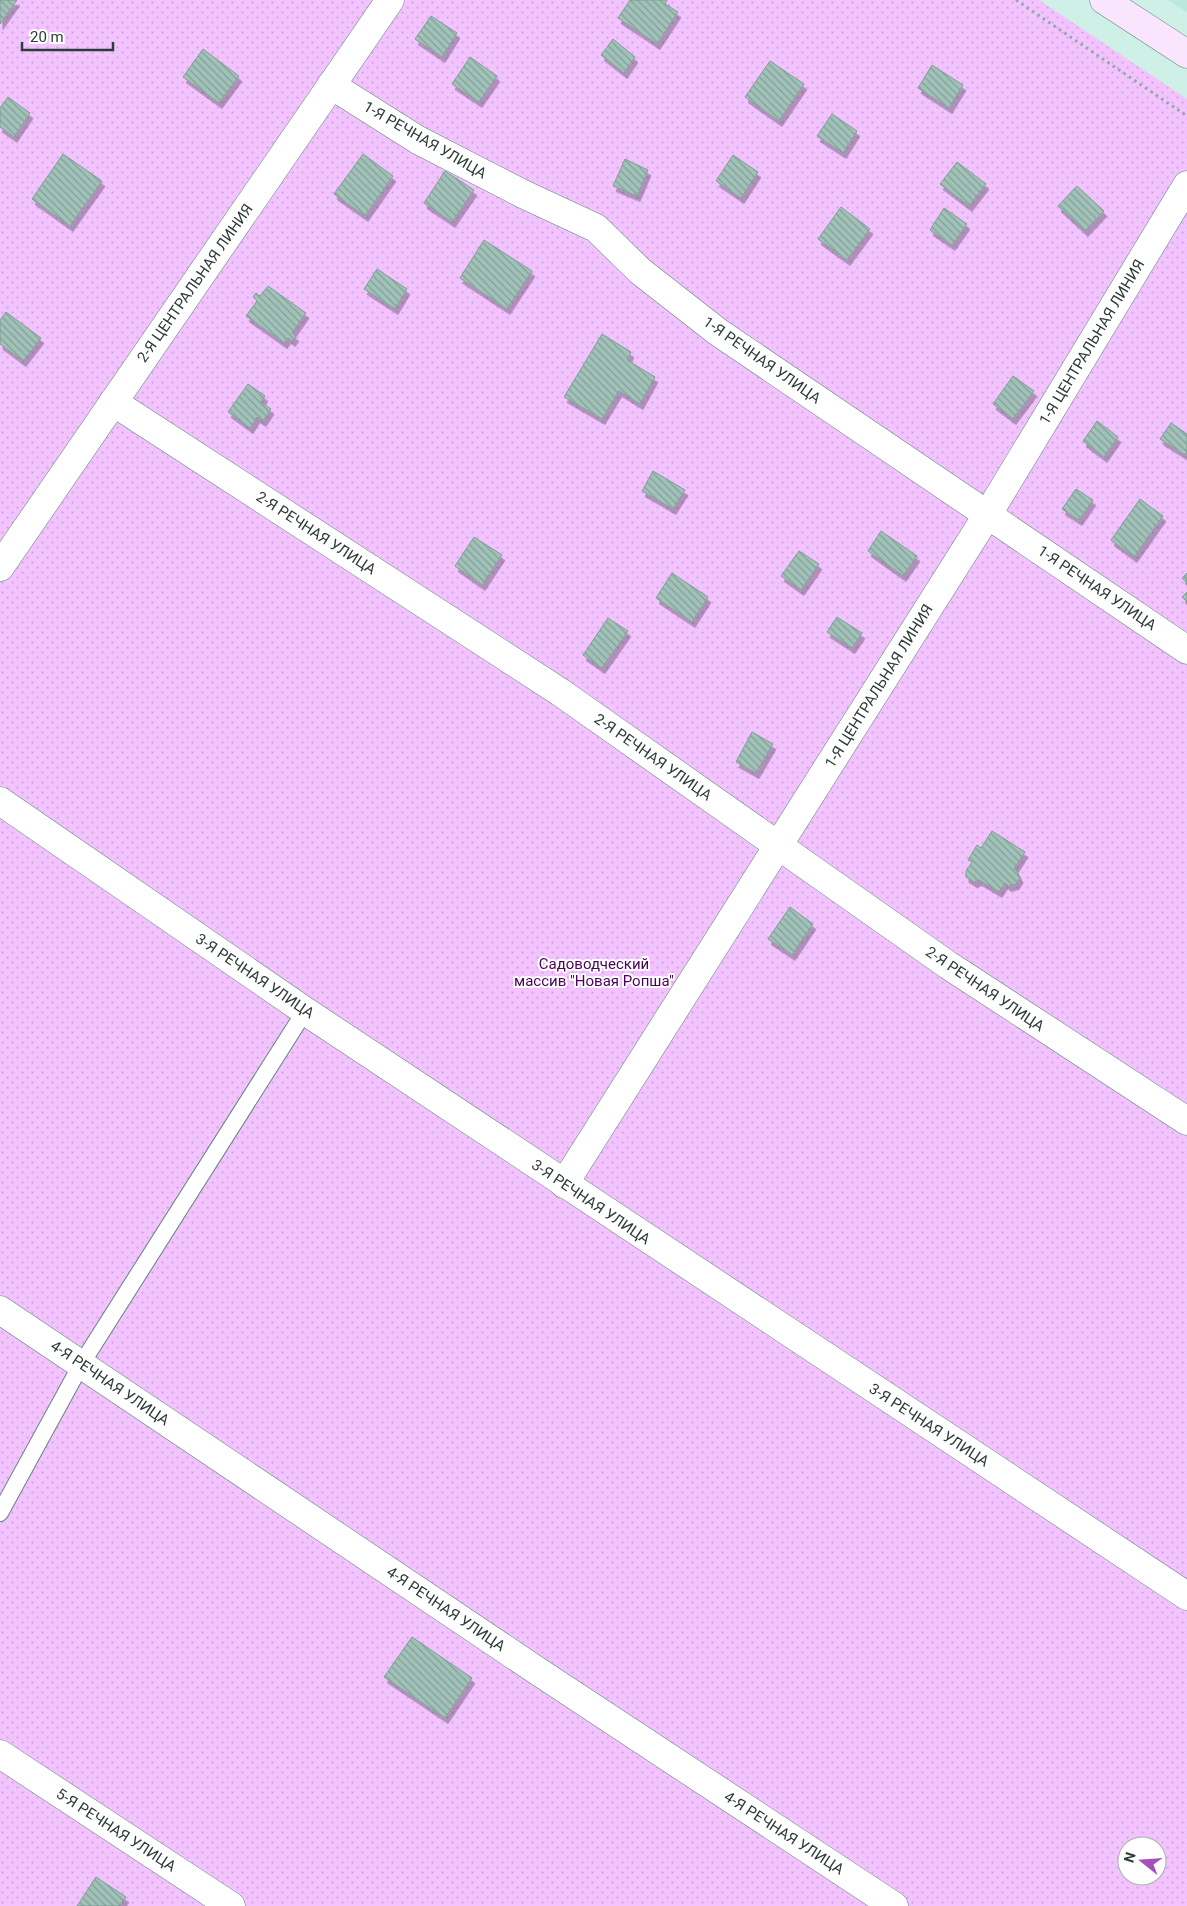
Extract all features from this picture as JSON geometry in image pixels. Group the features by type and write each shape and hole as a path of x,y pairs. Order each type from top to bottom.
{"main road":[{"path":"1104,0 1187,54"}],"street":[{"name":"2-Я ЦЕНТРАЛЬНАЯ ЛИНИЯ","path":"0,566 390,0"},
{"name":"1-Я РЕЧНАЯ УЛИЦА","path":"332,85 418,140 523,194 596,228 640,271 718,332 1187,650"},
{"name":"1-Я ЦЕНТРАЛЬНАЯ ЛИНИЯ","path":"564,1184 988,514 1187,185"},
{"name":"2-Я РЕЧНАЯ УЛИЦА","path":"113,402 560,692 948,965 1187,1122"},
{"name":"3-Я РЕЧНАЯ УЛИЦА","path":"0,801 305,1011 1187,1596"},
{"name":"4-Я РЕЧНАЯ УЛИЦА","path":"0,1310 82,1363 539,1672 894,1906"},
{"name":"5-Я РЕЧНАЯ УЛИЦА","path":"0,1754 231,1906"}],"lane":[{"path":"0,1512 82,1363 305,1011"}],"path":[{"path":"1016,0 1187,116"}],"shaded area":[{"path":"1168,0 1187,0 1187,12"}],"green space":[{"name":"Садоводческий массив \"Новая Ропша\"","path":"0,0 1039,0 1187,99 1187,1906 0,1906"}],"building":[{"path":"0,0 17,0 0,24"},
{"path":"630,0 667,0 665,4 678,12 657,44 618,18"},
{"path":"431,16 457,33 442,57 415,39"},
{"path":"613,39 635,57 624,73 601,55"},
{"path":"203,49 239,76 219,103 183,77"},
{"path":"470,57 497,76 479,102 452,84"},
{"path":"770,61 804,84 779,121 745,97"},
{"path":"932,65 963,85 949,108 918,88"},
{"path":"8,97 30,113 14,137 0,127 0,108"},
{"path":"832,114 857,131 843,153 817,136"},
{"path":"63,154 102,181 70,226 32,199"},
{"path":"363,154 393,176 365,216 334,194"},
{"path":"733,155 758,172 741,198 716,181"},
{"path":"625,159 648,170 637,196 613,186"},
{"path":"957,162 986,184 969,206 940,184"},
{"path":"445,171 474,190 452,222 424,203"},
{"path":"1077,186 1104,211 1085,231 1058,206"},
{"path":"841,207 870,229 847,260 818,239"},
{"path":"944,208 967,224 952,245 930,230"},
{"path":"484,240 532,271 507,309 460,278"},
{"path":"377,269 407,289 395,309 364,289"},
{"path":"268,286 306,313 292,333 296,336 292,341 288,338 284,343 246,316 257,301 253,297 256,293 260,296"},
{"path":"6,312 41,338 23,361 0,344 0,320"},
{"path":"602,334 631,352 627,360 655,377 640,404 619,391 602,419 564,397"},
{"path":"1013,376 1034,391 1013,419 993,404"},
{"path":"248,384 265,396 261,402 271,409 263,421 257,417 250,428 228,412"},
{"path":"1097,421 1118,437 1104,457 1083,441"},
{"path":"1171,423 1187,434 1187,452 1185,455 1160,439"},
{"path":"653,471 685,490 673,509 642,491"},
{"path":"1076,489 1093,500 1079,520 1062,509"},
{"path":"1140,499 1163,516 1134,557 1111,540"},
{"path":"881,531 917,556 903,576 868,551"},
{"path":"474,537 502,555 482,585 455,566"},
{"path":"799,551 819,564 801,590 781,576"},
{"path":"672,573 708,597 692,622 656,598"},
{"path":"1187,573 1187,583 1182,578"},
{"path":"1187,592 1187,602 1182,597"},
{"path":"837,617 862,633 852,648 827,632"},
{"path":"608,618 628,631 602,668 583,655"},
{"path":"752,732 773,744 756,773 736,762"},
{"path":"992,831 1025,852 1014,869 1020,878 1016,884 1008,886 1005,883 999,892 979,880 974,882 966,877 966,871 972,862 968,860 977,845 981,848"},
{"path":"790,907 813,924 792,955 768,939"},
{"path":"412,1637 472,1678 445,1718 384,1677"},
{"path":"96,1877 126,1897 119,1906 77,1906"}]}
